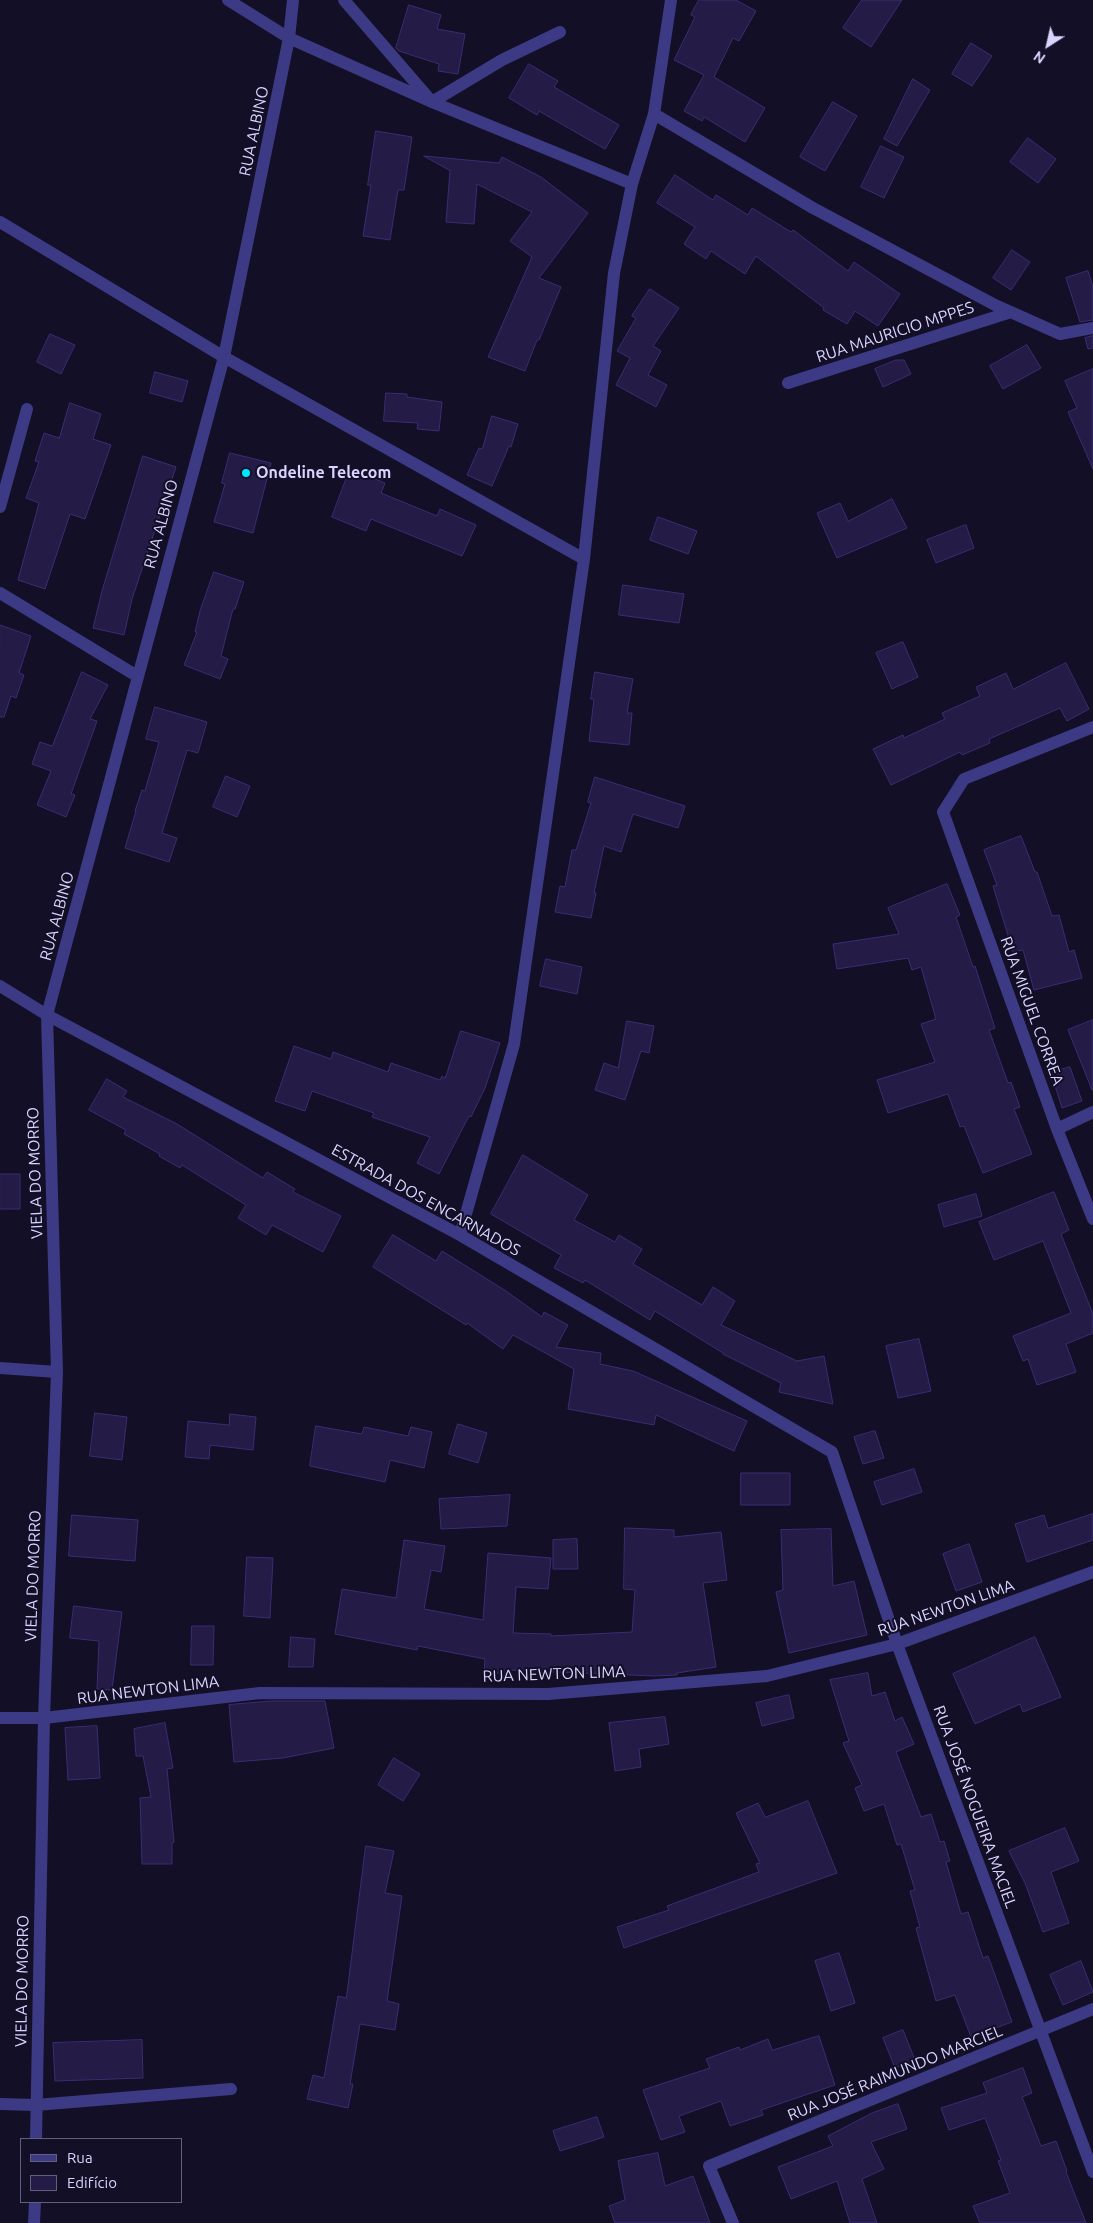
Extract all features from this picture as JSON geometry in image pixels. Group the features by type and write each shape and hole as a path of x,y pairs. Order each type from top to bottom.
{"street":[{"path":"228,0 290,38 432,102 632,184"},
{"name":"RUA ALBINO","path":"47,1015 224,357 290,38 293,0"},
{"path":"344,0 432,102"},
{"path":"460,1235 514,1044 584,559 614,273 632,184 654,114 671,0"},
{"path":"432,102 502,60 560,32"},
{"path":"654,114 813,208 1011,312 1060,334 1093,328"},
{"path":"0,222 224,357 584,559"},
{"name":"RUA MAURICIO MPPES","path":"788,383 1011,312"},
{"path":"0,507 27,409"},
{"path":"0,593 137,676"},
{"name":"RUA MIGUEL CORREA","path":"1093,727 964,779 943,812 1057,1128 1093,1219"},
{"name":"ESTRADA DOS ENCARNADOS","path":"0,986 47,1015 460,1235 832,1452"},
{"name":"VIELA DO MORRO","path":"36,2138 44,1718 57,1372 47,1015"},
{"path":"1057,1128 1093,1112"},
{"path":"0,1368 57,1372"},
{"name":"RUA JOSÉ NOGUEIRA MACIEL","path":"832,1452 897,1644 1093,2172"},
{"name":"RUA NEWTON LIMA","path":"0,1718 44,1718 260,1693 548,1694 757,1677 897,1644 1093,1572"},
{"name":"RUA JOSÉ RAIMUNDO MARCIEL","path":"733,2223 709,2166 1093,2010"},
{"path":"0,2104 36,2105 231,2090"},
{"path":"34,2223 35,2203"}],"building":[{"path":"699,0 736,0 756,11 739,41 733,38 714,77 765,108 745,142 704,117 702,121 684,111 704,75 674,60 695,17 691,15"},
{"path":"862,0 902,0 871,47 843,28"},
{"path":"409,5 441,15 437,29 465,34 458,74 438,71 439,64 399,51 396,48"},
{"path":"971,43 992,56 972,86 952,74"},
{"path":"529,64 558,81 554,87 619,125 605,149 539,111 537,115 509,98"},
{"path":"913,79 930,90 897,146 884,139"},
{"path":"833,102 857,116 825,171 800,157"},
{"path":"376,131 412,137 404,190 398,190 390,240 363,236 371,185 368,185"},
{"path":"1028,138 1056,159 1038,183 1010,162"},
{"path":"881,146 904,157 884,198 861,187"},
{"path":"424,156 499,163 502,157 541,177 588,213 539,278 561,287 525,371 488,357 532,257 510,241 532,212 477,184 474,224 446,222 450,171"},
{"path":"675,175 713,200 716,195 748,215 752,208 791,232 793,230 848,271 854,262 900,294 878,326 855,311 847,324 823,310 824,308 756,256 745,274 711,251 706,259 684,244 695,227 657,203"},
{"path":"1012,250 1030,262 1011,290 993,278"},
{"path":"1088,271 1093,287 1093,320 1080,322 1066,278"},
{"path":"650,289 679,308 653,346 661,351 648,375 667,385 656,407 616,385 630,358 617,351 636,318 632,316"},
{"path":"50,334 75,345 61,374 37,362"},
{"path":"1093,336 1093,348 1088,349 1085,338"},
{"path":"1027,345 1041,368 1003,389 990,366"},
{"path":"896,360 904,360 911,374 883,387 875,369"},
{"path":"1093,369 1093,469 1068,412 1077,408 1065,381"},
{"path":"155,372 188,381 182,402 150,393"},
{"path":"386,393 407,394 407,397 442,402 439,431 417,429 418,423 384,421"},
{"path":"70,403 101,414 93,439 111,445 85,519 70,514 45,589 18,580 39,503 26,498 39,462 35,461 44,433 59,438"},
{"path":"492,416 518,424 511,447 509,446 492,486 467,475 479,448 482,449"},
{"path":"230,453 271,463 253,533 214,522 225,484 222,483"},
{"path":"143,456 176,467 132,599 124,635 93,628 102,591"},
{"path":"350,469 385,483 381,493 437,516 440,509 476,525 462,556 371,519 366,531 332,517"},
{"path":"892,499 907,528 837,558 817,513 840,503 848,521"},
{"path":"658,517 697,531 688,554 650,540"},
{"path":"966,525 974,548 936,563 927,540"},
{"path":"214,572 244,582 235,609 233,609 221,656 228,659 220,679 184,665 197,632 195,632 200,611"},
{"path":"623,585 684,594 679,623 619,615"},
{"path":"0,625 31,636 19,673 24,675 16,698 11,696 4,717 0,717"},
{"path":"903,642 918,677 892,689 876,653"},
{"path":"1066,663 1089,709 1067,721 1060,708 989,739 990,743 962,755 960,752 891,785 873,749 903,735 904,738 945,719 942,713 980,696 976,687 1006,673 1013,689"},
{"path":"82,672 108,685 90,719 97,721 71,794 75,795 66,817 37,805 51,771 32,764 40,742 52,746"},
{"path":"595,672 633,679 627,713 632,713 629,745 589,741 594,699 591,699"},
{"path":"155,707 207,722 198,753 187,750 162,833 177,838 169,862 125,848 135,811 142,790 145,791 159,742 146,739"},
{"path":"226,776 250,786 237,817 213,807"},
{"path":"595,777 685,806 678,828 633,814 621,852 604,846 591,918 555,912 560,886 565,887 572,850 576,850 591,803 588,802"},
{"path":"1021,836 1035,872 1037,872 1052,916 1059,915 1069,952 1074,950 1082,978 1034,990 1023,950 1013,952 993,886 997,885 984,850"},
{"path":"947,884 960,915 956,917 973,967 975,966 995,1028 989,1030 1008,1083 1011,1082 1020,1107 1014,1109 1032,1154 983,1173 964,1126 960,1127 948,1094 888,1113 877,1080 935,1062 921,1024 936,1019 921,967 912,970 908,958 837,969 833,944 899,934 888,908"},
{"path":"546,959 582,967 577,994 540,986"},
{"path":"1093,1020 1093,1090 1092,1090 1068,1030"},
{"path":"627,1021 654,1026 649,1053 641,1051 625,1100 595,1090 604,1063 618,1068"},
{"path":"461,1031 500,1043 485,1088 439,1174 417,1163 430,1137 372,1117 374,1113 312,1091 305,1111 275,1101 294,1046 331,1059 333,1052 388,1072 391,1063 440,1080 442,1076 445,1078"},
{"path":"1070,1067 1082,1101 1062,1108 1051,1073"},
{"path":"107,1079 127,1091 123,1097 177,1124 263,1178 267,1172 295,1189 293,1192 341,1216 323,1252 272,1225 266,1235 238,1218 246,1205 182,1165 180,1168 159,1156 160,1154 124,1134 126,1130 89,1110"},
{"path":"523,1155 588,1195 574,1220 615,1242 619,1235 642,1249 633,1264 702,1305 713,1287 735,1301 721,1325 797,1361 824,1356 833,1404 779,1392 781,1383 723,1354 655,1311 650,1320 585,1280 583,1283 554,1268 561,1255 491,1214"},
{"path":"0,1174 20,1174 20,1209 0,1209"},
{"path":"1054,1192 1069,1230 1061,1234 1093,1314 1093,1333 1066,1344 1076,1372 1037,1385 1028,1359 1023,1361 1013,1336 1071,1313 1043,1241 994,1260 979,1222"},
{"path":"976,1194 982,1216 944,1227 938,1205"},
{"path":"393,1235 436,1261 442,1251 506,1291 542,1317 544,1312 568,1325 556,1347 601,1353 600,1364 633,1371 747,1421 734,1451 656,1415 654,1425 568,1409 574,1369 513,1335 503,1349 467,1323 466,1325 373,1267"},
{"path":"919,1339 931,1391 898,1398 886,1346"},
{"path":"95,1413 127,1417 122,1460 90,1456"},
{"path":"230,1414 256,1417 253,1450 210,1445 209,1459 185,1457 188,1421 229,1425"},
{"path":"458,1424 487,1433 478,1463 449,1454"},
{"path":"316,1426 362,1434 364,1427 408,1436 411,1427 432,1432 424,1468 390,1460 385,1482 310,1466"},
{"path":"875,1431 884,1458 863,1464 854,1437"},
{"path":"914,1469 922,1492 882,1505 874,1482"},
{"path":"741,1473 790,1473 790,1505 741,1505"},
{"path":"510,1495 507,1526 441,1529 439,1499"},
{"path":"1093,1514 1093,1540 1027,1562 1015,1524 1044,1515 1048,1528"},
{"path":"72,1515 138,1520 135,1561 69,1556"},
{"path":"625,1528 674,1530 674,1537 721,1532 727,1580 703,1583 716,1667 677,1673 677,1675 654,1676 508,1670 508,1674 484,1672 485,1659 418,1646 417,1650 335,1634 342,1589 396,1598 404,1540 445,1546 441,1572 431,1570 424,1609 483,1620 488,1553 551,1558 548,1589 516,1587 513,1633 551,1634 551,1636 632,1632 635,1590 624,1589"},
{"path":"831,1529 833,1586 854,1581 867,1635 789,1653 776,1592 783,1590 781,1530"},
{"path":"577,1539 578,1569 553,1569 553,1540"},
{"path":"969,1544 982,1582 956,1591 943,1554"},
{"path":"247,1557 273,1558 270,1618 244,1616"},
{"path":"74,1606 122,1612 112,1690 97,1689 99,1641 70,1638"},
{"path":"192,1626 214,1626 213,1665 191,1665"},
{"path":"291,1637 315,1639 313,1667 289,1667"},
{"path":"1035,1637 1061,1697 1023,1712 1020,1704 975,1724 953,1674"},
{"path":"868,1673 872,1696 885,1692 895,1721 902,1717 914,1744 896,1752 921,1817 931,1814 940,1842 944,1841 950,1861 946,1862 961,1914 968,1912 983,1958 988,1956 1012,2022 971,2037 955,1995 936,2001 916,1928 920,1927 910,1891 915,1890 901,1844 897,1845 884,1804 864,1811 855,1788 862,1785 843,1743 849,1741 830,1680"},
{"path":"789,1695 794,1718 762,1726 756,1703"},
{"path":"271,1701 325,1701 334,1748 283,1758 234,1762 229,1705"},
{"path":"665,1717 669,1744 639,1749 641,1767 615,1771 609,1723"},
{"path":"165,1723 173,1768 167,1769 174,1842 172,1843 172,1864 142,1864 140,1798 151,1797 143,1756 136,1756 134,1729"},
{"path":"97,1726 100,1778 68,1780 65,1728"},
{"path":"394,1758 420,1774 403,1801 378,1785"},
{"path":"808,1801 837,1873 624,1948 617,1927 669,1910 667,1906 759,1872 756,1864 760,1863 736,1813 758,1803 765,1817"},
{"path":"1065,1828 1079,1861 1051,1872 1069,1923 1043,1932 1025,1883 1009,1851"},
{"path":"366,1846 394,1851 385,1893 402,1896 387,2001 399,2004 395,2030 360,2024 350,2084 353,2084 348,2108 307,2099 313,2075 324,2078 338,1996 346,1998"},
{"path":"839,1953 855,2003 831,2011 815,1961"},
{"path":"1081,1961 1093,1992 1063,2005 1050,1975"},
{"path":"903,2030 915,2060 895,2068 883,2038"},
{"path":"819,2036 835,2085 761,2110 763,2115 730,2126 721,2101 679,2116 685,2132 661,2140 643,2090 710,2068 706,2059 739,2047 740,2050 768,2039 772,2050"},
{"path":"142,2040 143,2078 55,2081 53,2043"},
{"path":"1023,2068 1032,2093 1022,2097 1041,2146 1056,2141 1086,2223 980,2223 973,2206 1010,2193 998,2161 1001,2160 985,2118 949,2130 941,2108 987,2093 983,2083"},
{"path":"898,2104 907,2129 871,2142 884,2169 862,2179 877,2223 850,2223 837,2181 791,2199 778,2167 833,2146 828,2136 872,2113"},
{"path":"597,2117 604,2137 560,2151 553,2131"},
{"path":"658,2153 665,2186 693,2176 710,2223 615,2223 609,2206 625,2200 618,2161"}],"place":[{"name":"Ondeline Telecom","path":"246,473"}]}
